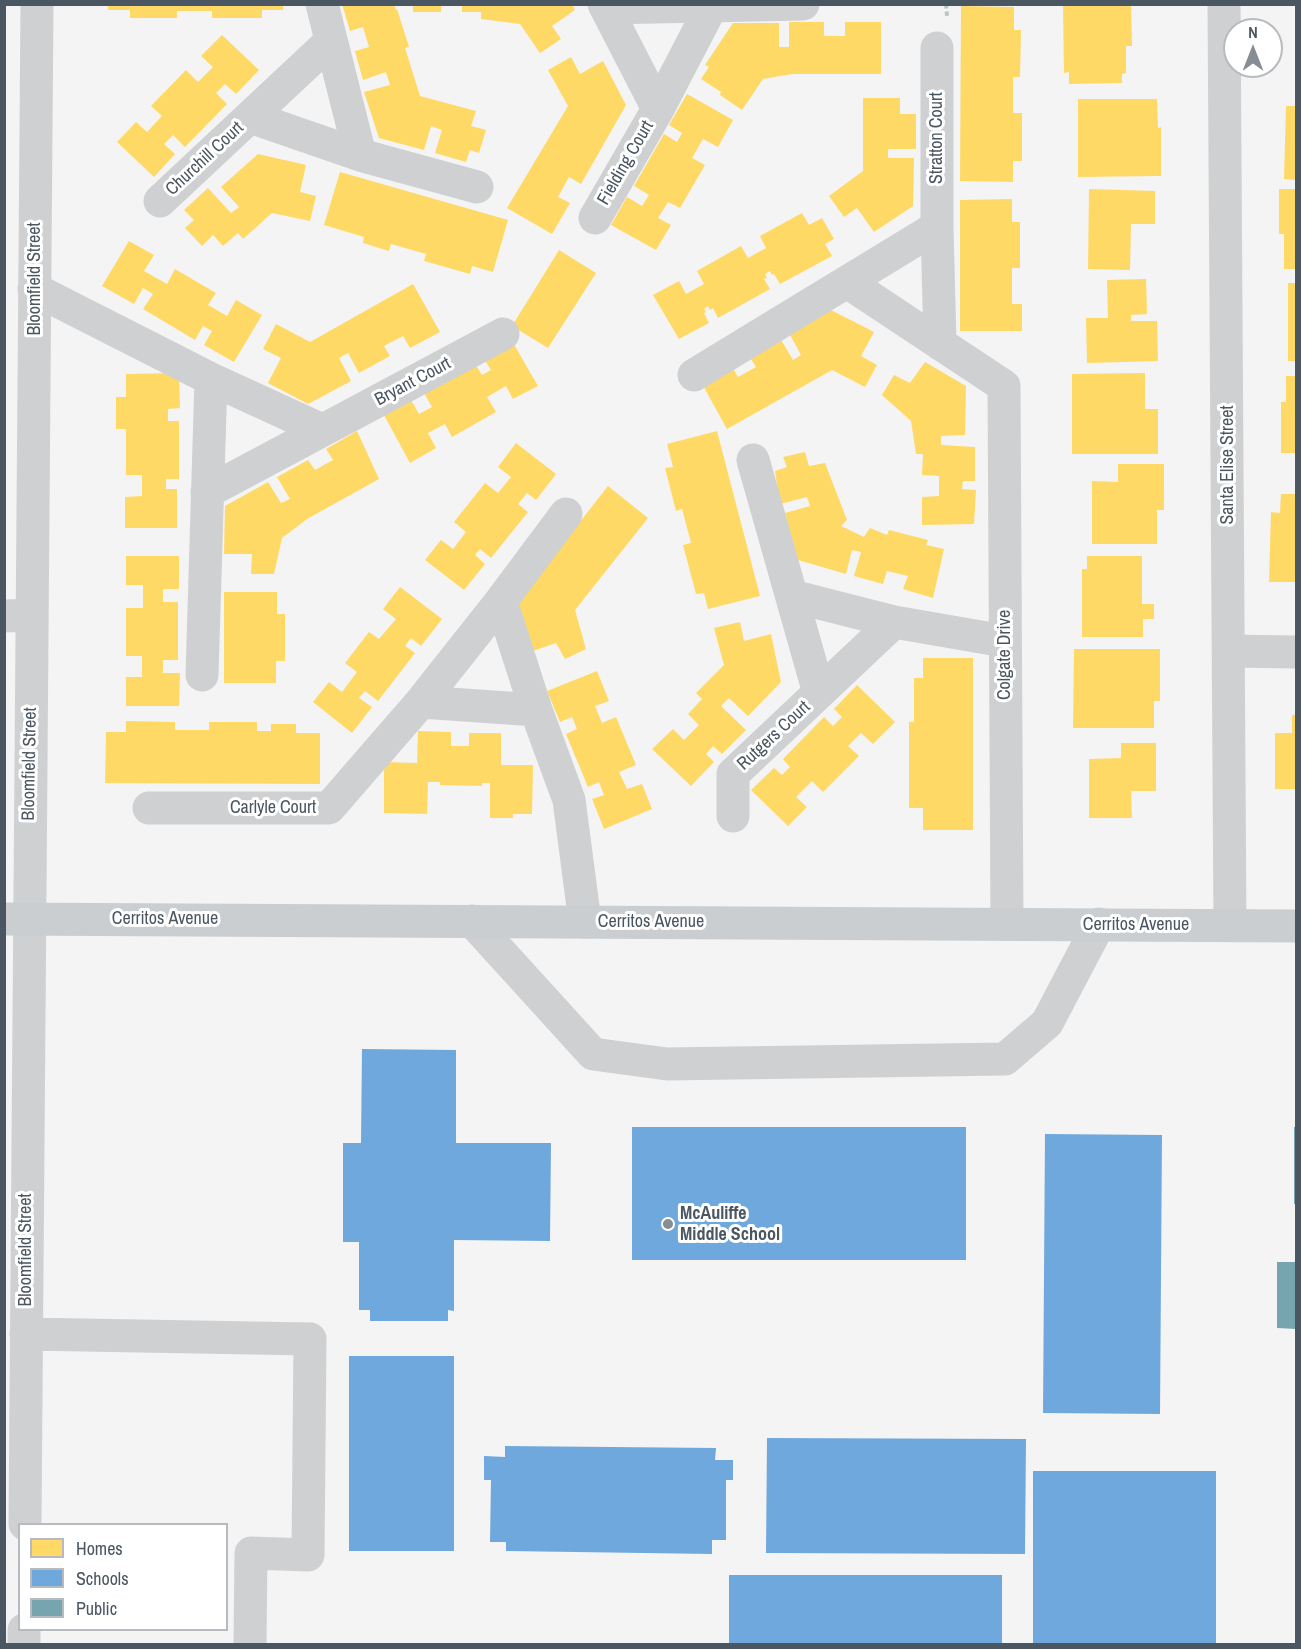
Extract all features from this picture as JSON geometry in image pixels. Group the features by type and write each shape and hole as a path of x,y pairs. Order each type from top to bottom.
{"main road":[{"name":"Cerritos Avenue","path":"16,919 1296,926"}],"street":[{"name":"Bloomfield Street","path":"25,1523 26,1334 16,919 18,616 34,289 37,4"},
{"path":"322,4 360,155"},
{"path":"605,6 711,7 803,4"},
{"name":"Santa Elise Street","path":"1224,4 1230,925"},
{"name":"Fielding Court","path":"605,6 658,109"},
{"name":"Fielding Court","path":"595,218 658,109 711,7"},
{"name":"Churchill Court","path":"160,201 331,41"},
{"name":"Stratton Court","path":"937,48 937,227 940,344"},
{"name":"Churchill Court","path":"250,117 360,155 477,187"},
{"path":"694,375 937,227"},
{"path":"847,282 940,344"},
{"path":"34,289 211,379 322,430"},
{"name":"Bryant Court","path":"207,492 503,334"},
{"name":"Colgate Drive","path":"940,344 1004,386 1007,924"},
{"path":"202,675 211,379"},
{"name":"Rutgers Court","path":"753,460 819,693"},
{"name":"Carlyle Court","path":"149,808 329,808 421,702 566,514"},
{"path":"792,597 894,622 1004,641"},
{"path":"501,601 536,710 569,800 585,921"},
{"name":"Rutgers Court","path":"733,816 734,774 894,622"},
{"path":"1229,651 1296,652"},
{"path":"421,702 536,710"},
{"path":"472,921 593,1054 667,1064 1005,1059 1047,1023 1099,924"},
{"path":"26,1334 310,1339 308,1555 251,1553 250,1644"}],"building: Homes":[{"path":"108,4 283,4 283,10 262,10 262,18 212,18 212,11 177,11 177,18 130,18 130,10 108,10"},
{"path":"342,4 394,4 409,47 405,48 420,96 476,111 471,126 486,130 479,153 470,150 466,162 435,153 442,130 431,126 424,150 379,138 364,92 390,85 386,72 363,80 355,51 369,47 363,27 350,31"},
{"path":"413,4 441,4 441,12 413,12"},
{"path":"462,4 572,4 575,10 552,26 561,39 540,53 520,24 481,19 481,12 462,12"},
{"path":"1131,4 1132,46 1126,46 1126,73 1122,74 1122,83 1069,84 1069,72 1064,73 1063,6"},
{"path":"961,6 1014,7 1014,30 1021,30 1020,77 1013,77 1013,113 1022,113 1022,161 1013,161 1013,182 960,181"},
{"path":"789,22 824,22 824,36 845,36 845,22 881,22 881,74 792,74 763,79 742,110 701,79 709,67 705,65 733,23 779,23 779,47 789,47"},
{"path":"222,35 259,70 236,94 225,84 216,93 227,104 185,147 173,135 164,144 175,154 154,177 117,142 136,122 147,132 162,116 151,106 186,70 198,82 213,67 201,56"},
{"path":"571,57 580,74 603,61 626,105 581,184 569,177 558,197 570,203 552,234 507,208 568,106 548,70"},
{"path":"687,94 733,120 718,147 703,139 692,158 705,165 680,208 668,202 658,218 671,225 656,250 611,225 627,197 642,206 649,195 634,186 664,134 677,142 682,133 669,125"},
{"path":"863,98 900,98 900,114 916,114 916,149 888,149 888,158 914,158 913,206 874,232 857,208 844,217 829,196 863,171"},
{"path":"1078,99 1157,99 1158,128 1161,127 1161,176 1078,177"},
{"path":"1286,106 1296,106 1296,180 1284,179"},
{"path":"258,154 306,165 300,192 316,196 310,221 272,213 243,239 238,233 223,246 213,235 202,246 185,228 194,220 184,210 208,188 231,213 239,207 221,187"},
{"path":"340,172 508,220 493,272 472,266 470,274 424,261 426,254 391,244 389,251 363,243 364,237 324,225"},
{"path":"1089,189 1155,191 1155,224 1131,224 1130,270 1088,269"},
{"path":"1279,189 1296,189 1296,269 1284,269 1284,234 1279,234"},
{"path":"1012,199 1012,222 1020,222 1020,268 1012,268 1012,304 1022,304 1022,331 960,331 960,200"},
{"path":"802,213 809,225 822,218 834,239 825,244 832,256 780,284 770,271 765,274 767,278 764,279 770,289 718,318 713,308 710,310 708,306 704,309 706,312 704,313 709,323 679,339 653,295 679,281 686,294 704,284 697,271 741,246 748,258 766,248 760,236"},
{"path":"129,241 154,255 144,271 167,284 175,269 216,293 208,305 227,316 236,300 262,315 234,362 204,345 212,331 203,326 195,340 143,309 153,294 143,288 134,304 102,286"},
{"path":"559,250 596,273 548,348 512,326"},
{"path":"1146,279 1147,314 1131,315 1131,321 1157,321 1158,361 1087,363 1086,318 1108,318 1107,280"},
{"path":"1288,283 1296,283 1296,361 1288,361"},
{"path":"413,284 440,332 410,348 403,336 384,346 390,356 359,373 348,353 339,358 351,381 308,404 268,383 281,358 263,349 276,324 310,342"},
{"path":"831,310 874,332 861,356 877,365 865,387 832,370 727,429 701,382 731,365 738,377 756,367 749,356 780,338 793,360 801,355 789,333"},
{"path":"512,341 538,386 513,399 506,386 487,397 496,412 452,437 445,424 428,433 436,448 410,463 384,415 411,400 419,414 432,407 424,393 475,364 482,375 491,370 483,357"},
{"path":"925,362 966,386 965,435 941,436 941,445 975,447 975,481 963,481 962,489 976,490 974,524 922,525 922,497 939,496 939,476 922,475 923,454 916,454 911,421 882,395 894,375 910,383"},
{"path":"179,373 180,408 168,409 168,421 179,421 179,479 166,479 166,489 177,489 177,528 125,528 125,497 142,496 142,475 126,475 126,429 116,429 116,397 126,397 126,374"},
{"path":"1145,373 1145,409 1158,409 1158,454 1072,454 1072,374"},
{"path":"1286,376 1296,376 1296,453 1281,453 1281,402 1286,402"},
{"path":"357,431 379,479 307,519 282,538 274,574 251,574 252,554 224,554 225,506 268,482 281,503 290,499 277,477 308,460 315,470 333,460 326,449"},
{"path":"717,431 760,596 708,609 704,593 696,594 683,545 691,543 682,509 676,511 665,468 673,467 667,444"},
{"path":"516,443 556,474 536,500 527,493 518,504 528,512 491,558 480,549 475,555 485,564 464,590 425,560 441,540 453,549 466,532 454,522 485,483 498,493 511,477 498,467"},
{"path":"805,452 809,466 825,463 847,520 841,526 864,537 870,528 887,535 889,530 928,540 926,545 944,549 933,598 903,589 908,576 887,571 883,584 854,576 861,552 852,550 846,574 798,560 785,513 810,506 807,497 780,504 775,471 787,467 783,457"},
{"path":"1118,464 1164,464 1164,510 1157,510 1157,544 1092,544 1092,481 1118,482"},
{"path":"608,486 648,518 575,610 586,649 565,659 556,643 533,651 515,605"},
{"path":"1281,494 1296,494 1296,582 1269,582 1271,512 1280,513"},
{"path":"126,556 179,556 179,589 163,589 163,602 178,602 178,660 163,660 163,673 180,673 179,706 126,706 126,677 142,677 142,656 126,656 126,608 143,608 143,585 126,585"},
{"path":"1087,556 1142,556 1142,604 1154,604 1154,619 1143,619 1143,637 1082,637 1082,569 1087,569"},
{"path":"400,587 442,619 421,646 411,638 405,646 415,653 378,701 365,691 359,698 372,707 352,733 313,702 329,682 342,692 357,672 345,663 369,632 379,639 396,619 383,609"},
{"path":"224,592 277,592 277,614 285,614 285,661 276,661 276,683 224,683"},
{"path":"740,622 744,641 771,634 781,682 748,716 729,698 721,706 746,730 722,754 713,746 706,754 714,762 691,786 652,749 673,729 684,740 699,725 688,714 702,699 696,693 724,665 714,628"},
{"path":"1074,649 1160,649 1160,701 1154,701 1154,728 1073,728"},
{"path":"923,658 973,658 973,830 923,830 923,808 909,808 909,722 914,722 914,678 923,678"},
{"path":"597,671 609,701 595,706 602,723 616,717 636,765 619,772 627,789 642,784 652,809 604,829 592,799 604,795 599,782 588,787 566,734 577,729 572,717 560,722 547,691"},
{"path":"857,685 895,722 873,744 861,733 848,746 859,756 823,792 812,781 796,797 807,807 788,826 751,790 774,768 782,775 790,767 783,759 824,717 833,726 842,717 834,709"},
{"path":"1292,715 1296,715 1296,789 1275,789 1275,733 1292,733"},
{"path":"126,721 175,722 175,730 209,730 209,722 257,722 257,731 271,731 271,724 296,724 296,733 320,733 320,784 105,783 106,732 126,732"},
{"path":"418,731 451,732 451,746 469,746 469,733 501,733 501,765 533,765 532,814 513,814 513,818 490,818 490,783 482,783 482,786 440,785 440,782 428,782 427,814 384,813 384,762 417,763"},
{"path":"1121,743 1156,743 1156,791 1131,791 1132,818 1089,818 1089,759 1121,758"}],"building: Schools":[{"path":"362,1049 456,1050 456,1143 551,1143 550,1241 454,1240 454,1311 448,1310 448,1321 370,1321 370,1310 359,1310 359,1242 343,1242 343,1143 361,1143"},
{"path":"632,1127 966,1127 966,1260 632,1260"},
{"path":"1045,1134 1162,1135 1160,1414 1043,1413"},
{"path":"349,1356 454,1356 454,1551 349,1551"},
{"path":"767,1438 1026,1439 1025,1554 766,1553"},
{"path":"505,1446 716,1448 715,1460 733,1460 733,1480 726,1480 726,1540 712,1540 712,1554 506,1551 506,1542 490,1542 491,1480 484,1480 484,1456 505,1457"},
{"path":"1033,1471 1216,1471 1216,1644 1033,1644"},
{"path":"729,1575 1002,1575 1002,1644 729,1644"}],"building: Public":[{"path":"1294,1127 1296,1127 1296,1204 1294,1204"},
{"path":"1277,1262 1296,1262 1296,1329 1277,1328"}],"place":[{"name":"McAuliffe Middle School","path":"668,1224"}]}
